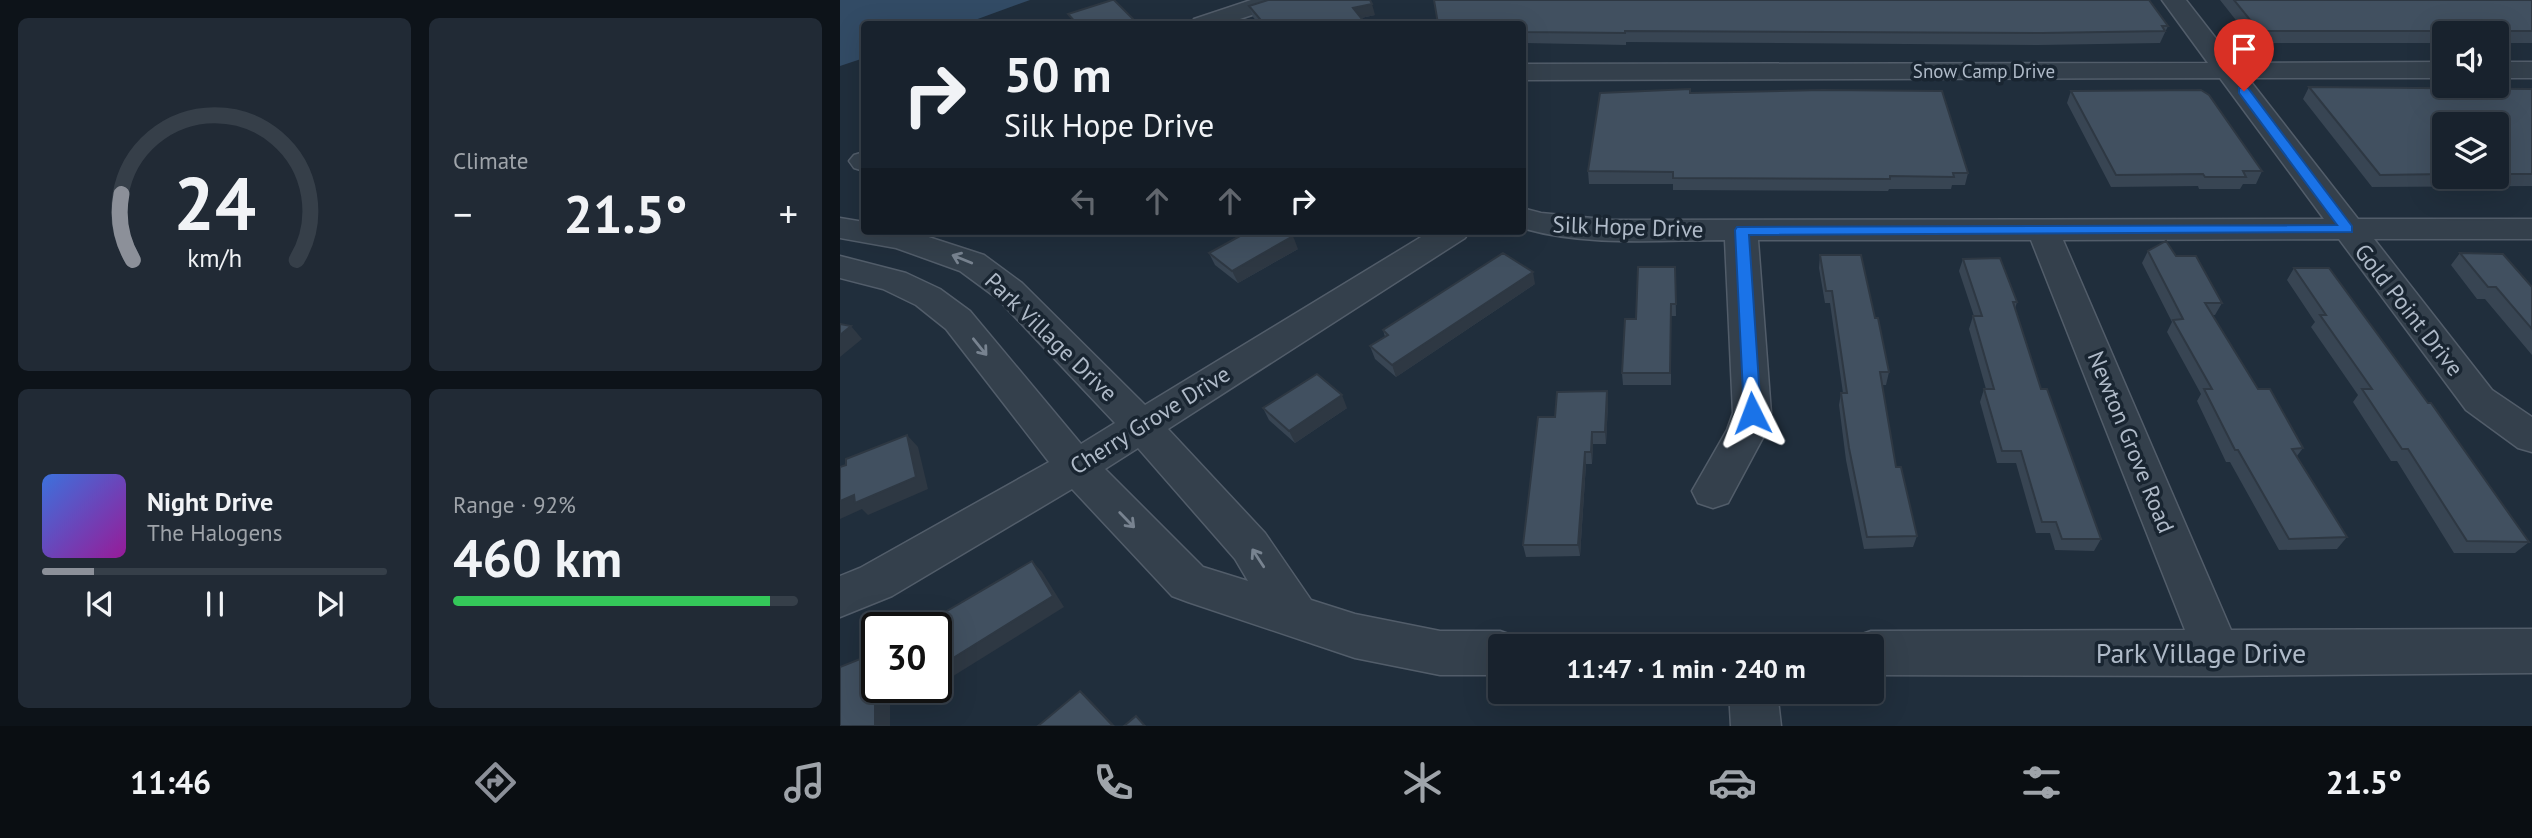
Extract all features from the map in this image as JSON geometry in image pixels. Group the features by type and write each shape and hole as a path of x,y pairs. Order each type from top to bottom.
{"street":[{"path":"1212,21 1274,0"},
{"name":"Gold Point Drive","path":"2174,0 2479,400 2532,438"},
{"name":"Snow Camp Drive","path":"1526,72 2432,70"},
{"path":"2509,70 2532,70"},
{"name":"Silk Hope Drive","path":"1526,219 1580,229 2532,229"},
{"name":"Park Village Drive","path":"840,228 861,232"},
{"path":"1713,491 1745,432 1752,413 1741,230"},
{"name":"Newton Grove Road","path":"2043,230 2218,654"},
{"name":"Park Village Drive","path":"881,235 972,262 1010,291 1140,425 1250,545 1295,616"},
{"name":"Cherry Grove Drive","path":"840,597 876,582 1076,467 1448,235"},
{"path":"840,267 894,281 928,297 958,320 1076,467 1188,582 1355,636 1440,653 1488,653"},
{"name":"Park Village Drive","path":"1884,653 2532,651"},
{"path":"1755,704 1756,726"}],"water":[{"path":"840,0 1030,0 972,21 861,21 861,59 840,66"}],"building":[{"path":"1114,0 1135,21 1074,21 1068,14"},
{"path":"1268,0 1370,0 1372,4 1353,8 1364,21 1262,21 1249,6"},
{"path":"1434,0 2149,0 2168,26 2162,26 2165,31 2042,33 1625,33 1526,32 1526,21 1438,21"},
{"path":"2234,0 2532,0 2532,31 2509,31 2509,21 2432,21 2432,31 2259,31"},
{"path":"2309,87 2432,88 2432,98 2509,98 2509,89 2532,89 2532,174 2509,174 2509,112 2432,112 2432,174 2380,175"},
{"path":"1690,89 1690,93 1942,91 1968,173 1953,173 1954,177 1890,176 1890,179 1673,178 1673,172 1588,171 1600,93"},
{"path":"2201,90 2209,95 2262,171 2243,171 2246,177 2205,177 2203,174 2116,175 2071,91"},
{"path":"1242,235 1293,236 1232,271 1209,253"},
{"path":"2166,241 2176,256 2196,256 2222,303 2205,303 2258,389 2270,389 2303,448 2292,449 2347,537 2289,539 2238,450 2235,450 2204,389 2212,389 2173,320 2183,319 2148,251"},
{"path":"1503,253 1533,272 1392,365 1370,346 1388,335 1383,330"},
{"path":"2460,253 2503,254 2532,287 2532,329 2496,287 2488,287"},
{"path":"1820,255 1861,255 1889,372 1880,372 1896,467 1901,467 1917,536 1867,537 1841,393 1847,393 1832,291 1826,291"},
{"path":"2000,258 2017,302 2013,302 2041,389 2047,389 2101,539 2062,539 2056,522 2042,522 2021,451 2002,451 1984,389 1994,389 1973,316 1982,316 1963,259"},
{"path":"1638,267 1675,267 1676,304 1671,304 1670,373 1622,373 1625,319 1636,319"},
{"path":"2294,268 2329,268 2428,403 2431,403 2529,542 2467,541 2408,449 2402,449 2362,389 2372,389 2320,315 2326,315"},
{"path":"840,324 851,326 840,335"},
{"path":"1317,374 1342,395 1289,431 1263,408"},
{"path":"1607,391 1605,432 1592,432 1591,452 1585,452 1578,545 1523,545 1538,417 1555,417 1557,392"},
{"path":"907,435 916,477 855,503 854,495 840,501 840,467 846,465 846,459"},
{"path":"1032,561 1053,596 952,659 952,612 945,612"},
{"path":"861,659 861,703 875,703 875,726 840,726 840,667"},
{"path":"1080,691 1113,726 1038,726"},
{"path":"1136,716 1145,726 1124,726"}],"route":[{"path":"1752,413 1741,230 2347,229 2244,91"}]}
